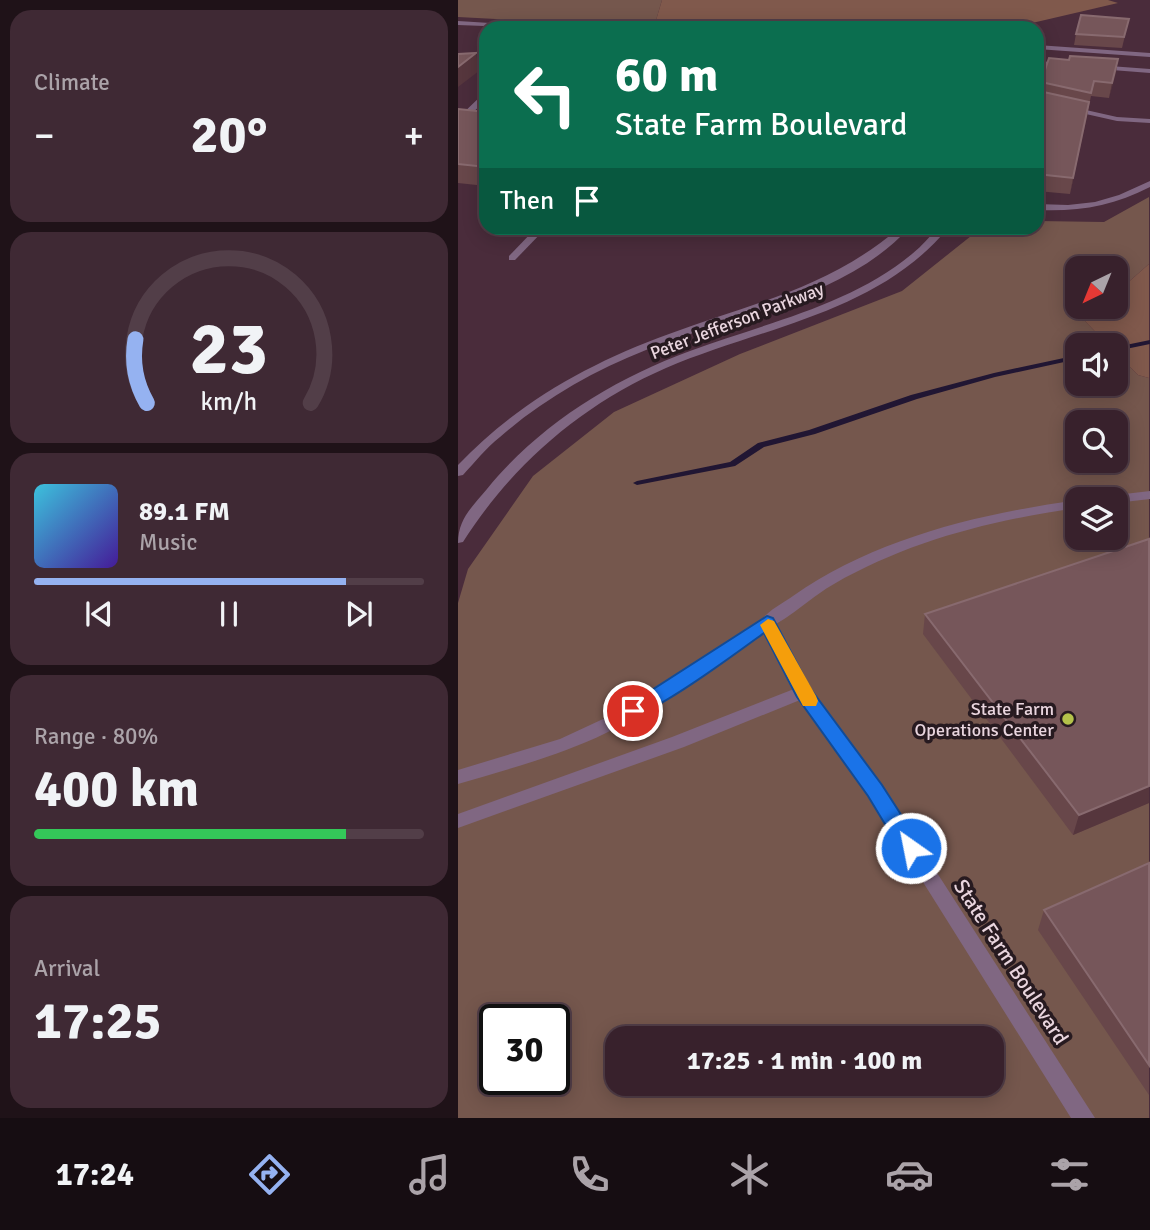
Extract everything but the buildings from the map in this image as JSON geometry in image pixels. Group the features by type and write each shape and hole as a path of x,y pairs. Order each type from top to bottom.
{"street":[{"path":"458,23 479,24"},
{"path":"458,31 479,32"},
{"path":"1044,48 1149,55"},
{"path":"1044,64 1075,66"},
{"path":"1087,67 1149,71"},
{"path":"479,102 460,120 479,124"},
{"path":"1044,102 1117,119 1149,121"},
{"path":"466,113 479,114"},
{"path":"1044,207 1106,204 1149,183"},
{"path":"512,258 534,235"},
{"name":"Peter Jefferson Parkway","path":"458,472 499,431 552,393 639,348 803,290 851,267 879,250 896,235"},
{"name":"Peter Jefferson Parkway","path":"458,539 499,485 537,443 584,408 661,366 829,305 881,280 912,260 936,235"},
{"path":"1128,498 1149,495"},
{"path":"458,777 547,750 600,729 660,696 814,589 851,569 916,542 1011,514 1065,506"},
{"name":"State Farm Boulevard","path":"767,622 803,692 875,791 1084,1118"},
{"path":"458,821 653,752 803,692"}],"shaded area":[{"path":"458,0 662,0 656,21 536,21 458,17"},
{"path":"662,0 1108,0 1118,3 1041,21 656,21"},
{"path":"1149,197 1149,264 1128,282 1128,256 1065,256 1065,319 1085,319 1096,333 1065,333 1065,396 1128,396 1128,365 1138,375 1149,378 1149,1118 458,1118 458,603 468,569 533,476 614,412 740,354 902,291 972,235 1044,235 1044,221 1104,222"},
{"path":"1149,264 1149,378 1138,375 1128,365 1128,333 1096,333 1084,320 1128,319 1128,282"}],"waterway":[{"path":"1128,347 1150,342"},
{"path":"637,483 732,464 761,445 812,432 914,397 994,375 1065,360"}],"slow traffic":[{"path":"768,625 809,701"}],"place":[{"name":"State Farm Operations Center","path":"1068,719"}],"route":[{"path":"633,711 699,670 767,622 803,692 875,791 911,848"}]}
